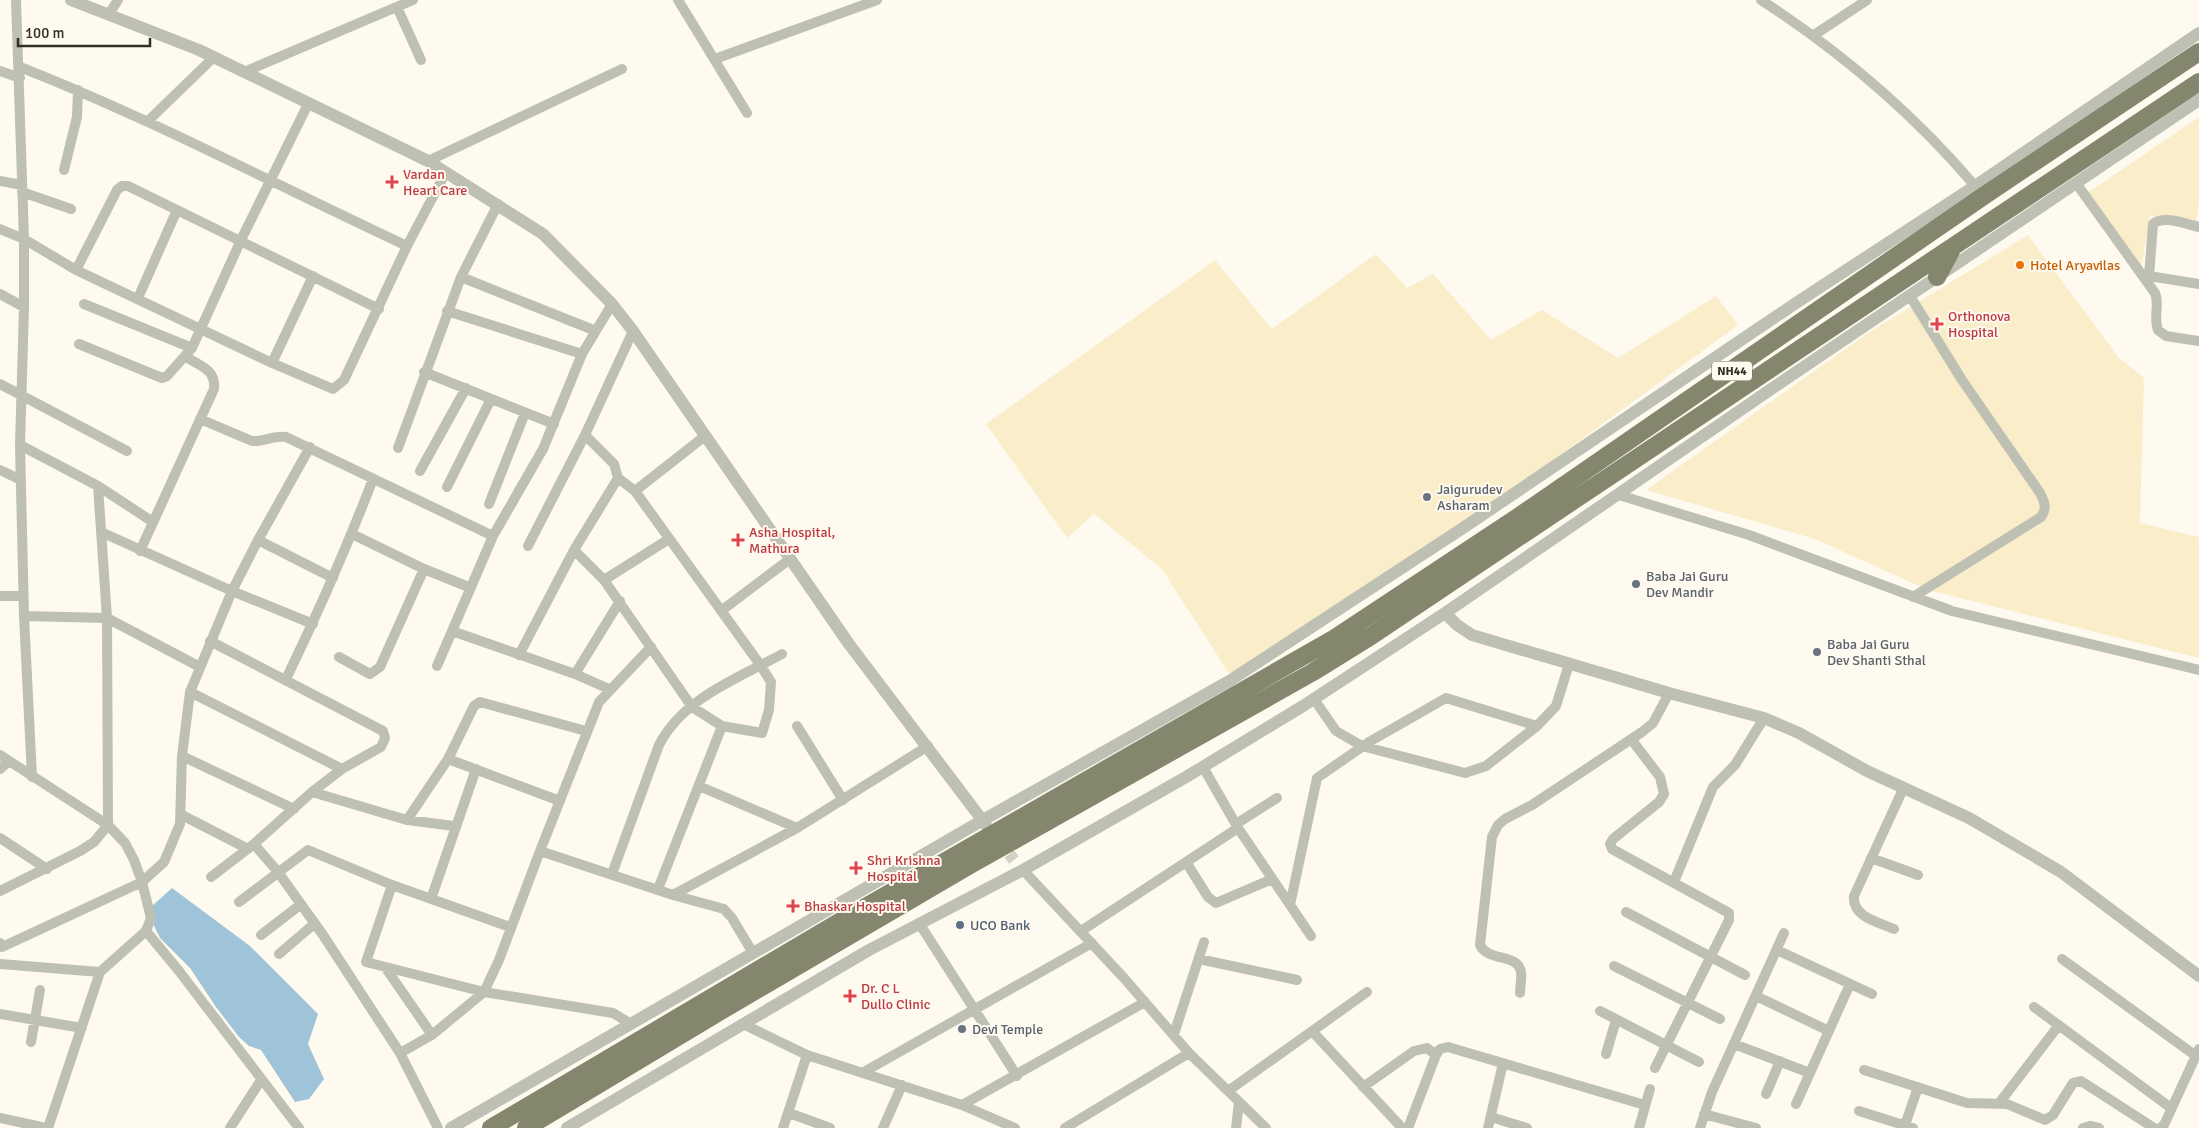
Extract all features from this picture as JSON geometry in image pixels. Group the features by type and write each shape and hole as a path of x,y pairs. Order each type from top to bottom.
{"highway":[{"name":"NH44","path":"491,1128 901,886 1335,638 1518,518 1985,196 2199,52"},
{"name":"NH44","path":"526,1128 718,1012 970,865 1298,680 1371,636 2199,82"},
{"path":"1937,277 1953,248"}],"street":[{"path":"16,0 20,68 24,239 20,445 23,596 32,777"},
{"path":"71,0 156,31 214,57 428,161 543,234 612,304 849,644 984,822"},
{"path":"110,14 118,0"},
{"path":"244,72 413,0"},
{"path":"678,0 747,113"},
{"path":"715,59 877,0"},
{"path":"1761,0 1814,35 1889,98 1955,163 1975,186"},
{"path":"1814,35 1867,0"},
{"path":"397,7 421,60"},
{"path":"451,1128 1231,680 1463,528 1799,301 1975,186 2199,33"},
{"path":"148,121 214,57"},
{"path":"20,68 78,90 148,121 269,182 407,246"},
{"path":"428,161 622,69"},
{"path":"0,71 20,78"},
{"path":"64,170 77,117 78,90"},
{"path":"567,1128 919,923 1022,870 1202,767 1314,698 1445,613 1783,381 2199,100"},
{"path":"79,344 162,378 186,357 308,104"},
{"path":"0,229 24,239 76,270 200,327 272,363 333,388 339,386 344,380 407,246 446,172"},
{"path":"0,180 71,209"},
{"path":"2076,183 2146,275 2157,298 2156,318 2158,330 2166,336 2199,341"},
{"path":"76,270 117,190 122,186 135,188 379,308"},
{"path":"398,448 447,311 461,277 498,204"},
{"path":"138,298 177,210"},
{"path":"2146,275 2153,224 2165,220 2199,226"},
{"path":"2146,275 2199,284"},
{"path":"272,363 313,276"},
{"path":"461,277 596,331"},
{"path":"0,294 24,306"},
{"path":"1910,296 1962,380 2040,493 2046,510 2042,517 1913,596"},
{"path":"84,304 192,348"},
{"path":"437,666 493,536 543,449 582,354 612,304"},
{"path":"447,311 582,354"},
{"path":"528,546 585,435 632,331"},
{"path":"140,551 214,389 215,379 207,369 186,357"},
{"path":"424,372 554,424"},
{"path":"0,384 127,451"},
{"path":"420,472 466,388"},
{"path":"448,487 491,399"},
{"path":"489,504 525,413"},
{"path":"200,419 245,439 261,441 279,436 310,448 493,536"},
{"path":"574,550 604,580 620,601 692,707 722,726 762,733 769,710 771,682 635,491 618,478 614,464 585,435"},
{"path":"635,491 704,436"},
{"path":"20,445 98,486 153,522"},
{"path":"100,972 0,964 1,946 142,882 164,862 178,834 182,815 182,756 190,692 232,592 258,540 310,448"},
{"path":"0,470 21,480"},
{"path":"519,655 574,550 618,478"},
{"path":"286,679 313,624 352,534 373,479"},
{"path":"0,891 47,869 94,842 108,825 107,618 98,486"},
{"path":"1619,495 1749,535 1952,611 2199,670"},
{"path":"101,532 232,592 313,624"},
{"path":"352,534 424,569 471,588"},
{"path":"604,580 669,539"},
{"path":"258,540 333,578"},
{"path":"721,610 790,559"},
{"path":"339,657 370,674 376,672 385,658 424,569"},
{"path":"0,596 23,596"},
{"path":"575,674 620,601"},
{"path":"1445,613 1457,625 1472,635 1669,693 1764,718 1799,732 1867,770 1969,818 2061,872 2199,976"},
{"path":"24,616 107,618 200,667"},
{"path":"452,631 575,674 609,689"},
{"path":"210,641 383,731 386,738 381,747 342,769 312,792 251,846 211,877"},
{"path":"400,1053 432,1035 484,992 499,960 510,927 599,702 609,689 651,647"},
{"path":"612,874 659,745 668,727 704,695 782,654"},
{"path":"1314,698 1336,731 1362,746 1465,773 1486,766 1536,726 1556,706 1569,664"},
{"path":"190,692 342,769"},
{"path":"1520,993 1522,973 1519,966 1515,962 1488,954 1483,951 1480,945 1494,831 1505,819 1532,805 1653,723 1669,693"},
{"path":"1290,905 1317,778 1362,746 1446,698 1536,726"},
{"path":"408,820 448,759 474,706 480,702 586,731"},
{"path":"1674,882 1713,787 1735,765 1764,718"},
{"path":"658,889 722,726"},
{"path":"797,726 843,800"},
{"path":"1631,739 1660,777 1664,794 1659,802 1613,839 1610,844 1618,854 1674,882 1729,913 1729,920 1655,1068"},
{"path":"673,895 797,828 928,746"},
{"path":"182,756 294,809"},
{"path":"0,769 4,758 108,825 130,851 142,882 151,918 146,930 100,972 47,1128 0,1118"},
{"path":"448,759 560,801"},
{"path":"1202,767 1237,826 1311,936"},
{"path":"430,899 454,826 476,770"},
{"path":"698,786 797,828"},
{"path":"1894,928 1865,916 1858,912 1853,905 1854,896 1904,788"},
{"path":"312,792 408,820 454,826"},
{"path":"1081,930 1186,862 1277,798"},
{"path":"182,815 251,846 278,872 400,1053 438,1128"},
{"path":"0,838 47,869"},
{"path":"238,902 308,850 392,885 510,927"},
{"path":"540,851 673,895 724,909 732,918 753,953"},
{"path":"1871,858 1918,875"},
{"path":"1014,860 1081,930 1189,1053 1266,1128"},
{"path":"1186,862 1208,897 1216,903 1272,879"},
{"path":"392,885 366,962 484,992 613,1013 631,1024"},
{"path":"261,935 300,905"},
{"path":"1626,912 1745,975"},
{"path":"919,923 1017,1076"},
{"path":"279,954 314,924"},
{"path":"146,930 180,971 299,1128"},
{"path":"1700,1128 1704,1114 1734,1044 1784,934"},
{"path":"1174,1034 1204,942"},
{"path":"862,1073 975,1011 1092,943"},
{"path":"1777,950 1872,994"},
{"path":"1199,959 1297,980"},
{"path":"2062,959 2197,1053 2160,1128"},
{"path":"1614,966 1720,1019"},
{"path":"385,967 432,1035"},
{"path":"1796,1104 1850,984"},
{"path":"31,1042 40,990"},
{"path":"1228,1091 1367,992"},
{"path":"1756,996 1829,1032"},
{"path":"962,1105 1017,1076 1145,1002"},
{"path":"2034,1007 2171,1108"},
{"path":"1600,1011 1699,1062"},
{"path":"0,1014 82,1028"},
{"path":"1606,1054 1616,1020"},
{"path":"743,1024 807,1055 962,1105 1014,1128"},
{"path":"2000,1102 2059,1026"},
{"path":"1312,1031 1402,1128"},
{"path":"1734,1044 1810,1073"},
{"path":"1408,1128 1436,1055 1440,1049 1448,1047 1645,1105"},
{"path":"1363,1087 1414,1051 1427,1048 1436,1055"},
{"path":"1065,1128 1189,1053"},
{"path":"783,1128 807,1055"},
{"path":"1766,1094 1780,1061"},
{"path":"1488,1128 1503,1063"},
{"path":"1864,1070 1975,1105 2000,1102 2045,1120 2053,1115 2073,1083 2081,1081 2143,1125 2154,1128"},
{"path":"230,1128 261,1080"},
{"path":"884,1128 902,1085"},
{"path":"1859,1111 1908,1127 1918,1087"},
{"path":"1639,1128 1650,1089"},
{"path":"1236,1128 1239,1102"},
{"path":"789,1113 830,1128"},
{"path":"1704,1114 1756,1128"},
{"path":"1491,1117 1527,1128"},
{"path":"2083,1128 2090,1126 2099,1128"}],"shaded area":[{"path":"2199,117 2199,202 2196,223 2150,216 2141,269 2080,198"},
{"path":"2028,235 2119,358 2144,378 2140,523 2199,537 2199,658 1928,590 1815,539 1646,490 1868,333"},
{"path":"1376,254 1407,288 1433,274 1491,340 1542,310 1618,358 1716,296 1738,325 1490,506 1230,675 1162,569 1094,514 1067,538 986,424 1215,260 1272,329"}],"water":[{"path":"172,888 250,946 318,1014 308,1044 324,1079 309,1099 295,1102 261,1050 249,1046 239,1037 190,968 160,938 151,920 151,907"}],"tunnel":[{"path":"998,840 1014,860"}],"place":[{"name":"Vardan Heart Care","path":"392,182"},
{"name":"Hotel Aryavilas","path":"2020,265"},
{"name":"Orthonova Hospital","path":"1937,324"},
{"name":"Jaigurudev Asharam","path":"1427,497"},
{"name":"Asha Hospital, Mathura","path":"738,540"},
{"name":"Baba Jai Guru Dev Mandir","path":"1636,584"},
{"name":"Baba Jai Guru Dev Shanti Sthal","path":"1817,652"},
{"name":"Shri Krishna Hospital","path":"856,868"},
{"name":"Bhaskar Hospital","path":"793,906"},
{"name":"UCO Bank","path":"960,925"},
{"name":"Dr. C L Dullo Clinic","path":"850,996"},
{"name":"Devi Temple","path":"962,1029"}]}
